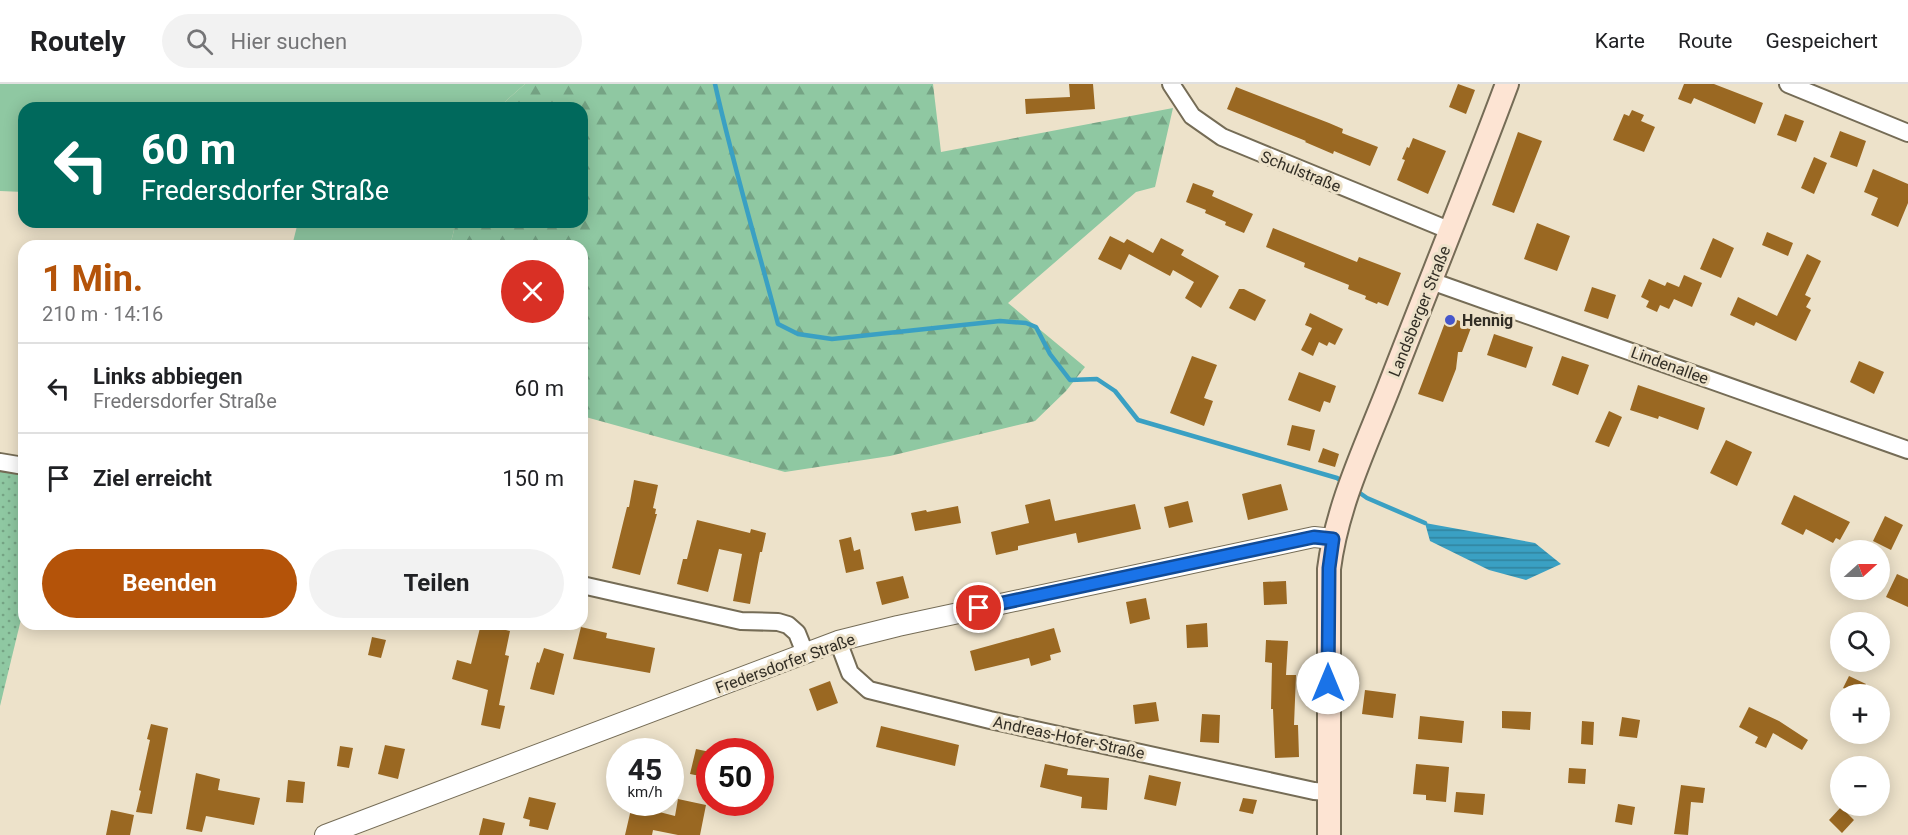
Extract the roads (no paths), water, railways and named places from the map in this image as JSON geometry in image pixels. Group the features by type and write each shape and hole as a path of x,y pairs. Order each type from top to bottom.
{"main road":[{"name":"Landsberger Straße","path":"1329,835 1329,568 1333,539 1350,486 1507,84"}],"street":[{"name":"Schulstraße","path":"1171,84 1192,116 1222,137 1451,231"},
{"path":"1788,84 1908,132"},
{"name":"Lindenallee","path":"1431,281 1908,450"},
{"path":"0,462 18,465"},
{"name":"Fredersdorfer Straße","path":"325,835 838,641 898,626 1308,538 1333,539"},
{"path":"588,586 741,621 778,622 788,625 797,633 805,653"},
{"name":"Andreas-Hofer-Straße","path":"838,641 850,673 869,690 990,720 1314,791 1328,792"}],"water":[{"path":"1425,523 1535,543 1561,564 1526,580 1489,570 1430,541"}],"waterway":[{"path":"715,84 778,324 798,334 832,339 1000,321 1026,323 1036,327 1050,354 1070,380 1097,379 1115,391 1138,420 1337,478 1345,483"},
{"path":"1354,489 1367,498 1425,523"}],"place":[{"name":"Hennig","path":"1450,320"}]}
